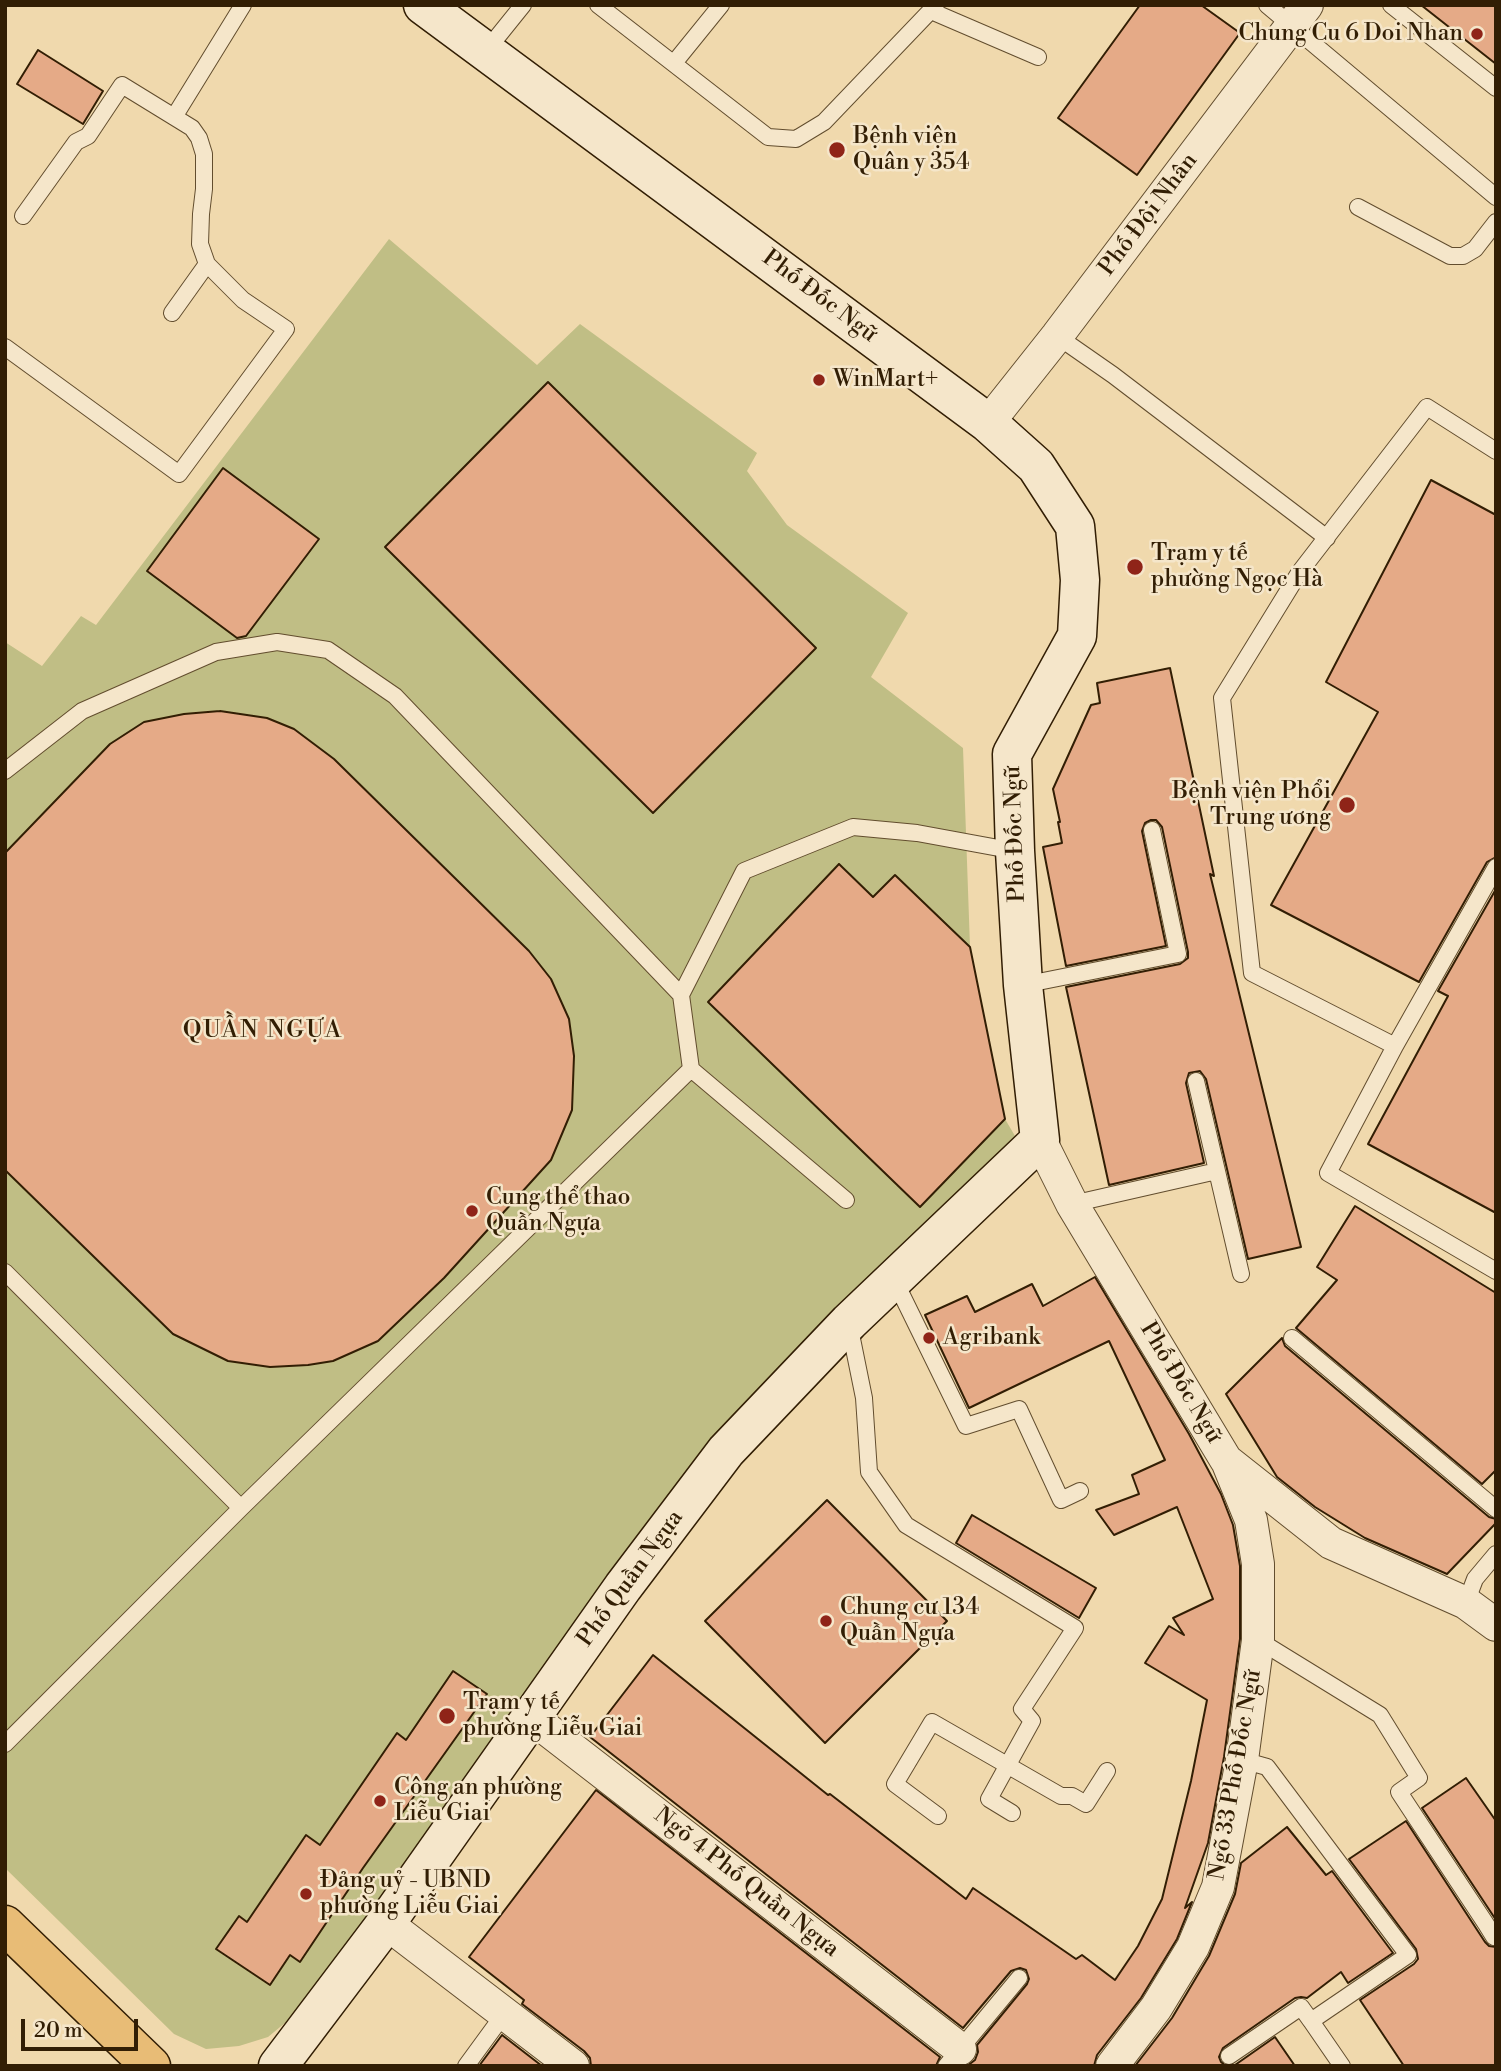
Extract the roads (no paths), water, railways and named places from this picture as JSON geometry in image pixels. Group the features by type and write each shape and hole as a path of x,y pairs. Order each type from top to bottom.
{"main road":[{"path":"5,1925 151,2066"}],"street":[{"name":"Phố Đốc Ngữ","path":"423,5 988,423 1036,466 1075,526 1080,580 1077,636 1012,754 1023,985 1040,1140 1072,1204 1226,1460 1331,1543 1466,1603 1496,1625"},
{"name":"Phố Đội Nhân","path":"988,423 1299,16"},
{"name":"Phố Quần Ngựa","path":"278,2066 386,1923 623,1587 726,1451 849,1322 1040,1140"},
{"name":"Ngõ 33 Phố Đốc Ngữ","path":"1112,2066 1156,2008 1193,1947 1218,1887 1242,1760 1258,1640 1258,1564 1251,1520 1226,1460"},
{"name":"Ngõ 4 Phố Quần Ngựa","path":"531,1717 953,2057"},
{"path":"386,1923 573,2066"}],"lane":[{"path":"174,117 243,5"},
{"path":"486,51 523,5"},
{"path":"598,5 768,137 796,139 824,122 934,8 1038,57"},
{"path":"674,63 722,5"},
{"path":"1267,5 1299,16 1496,197"},
{"path":"1391,5 1496,88"},
{"path":"5,347 179,474 286,330 243,300 207,264 200,244 204,154 199,138 192,128 122,85 88,136 76,142 23,216"},
{"path":"1358,207 1450,256 1463,256 1475,249 1496,222"},
{"path":"172,313 207,264"},
{"path":"1057,336 1113,374 1327,538"},
{"path":"1395,1046 1252,972 1222,698 1299,573 1427,407 1496,452"},
{"path":"5,771 82,711 216,652 277,642 328,650 395,696 681,995"},
{"path":"846,1199 691,1069 681,995 744,871 853,827 917,833 1015,851"},
{"path":"1023,985 1178,954 1152,830"},
{"path":"1496,867 1395,1046 1328,1173 1496,1271"},
{"path":"5,1744 241,1508 691,1069"},
{"path":"1196,1082 1241,1274"},
{"path":"1072,1204 1217,1171"},
{"path":"5,1272 241,1508"},
{"path":"894,1279 966,1426 1019,1409 1061,1500 1080,1490"},
{"path":"849,1322 864,1398 869,1472 906,1525 1075,1628 1022,1709 1032,1721 989,1799 1012,1813"},
{"path":"1292,1338 1496,1509"},
{"path":"1466,1603 1475,1579 1496,1554"},
{"path":"1258,1640 1380,1715 1419,1778 1399,1792 1494,1937 1496,1936"},
{"path":"938,1816 895,1784 932,1722 1061,1796 1072,1796 1086,1804 1107,1771"},
{"path":"1242,1760 1267,1767 1408,1955 1311,2021"},
{"path":"953,2057 1019,1978"},
{"path":"1228,2056 1301,2007 1342,2066"},
{"path":"466,2066 504,2014"}],"place":[{"name":"Chung Cu 6 Doi Nhan","path":"1477,34"},
{"name":"Bệnh viện Quân y 354","path":"837,150"},
{"name":"WinMart+","path":"819,380"},
{"name":"Trạm y tế phường Ngọc Hà","path":"1135,567"},
{"name":"Bệnh viện Phổi Trung ương","path":"1347,805"},
{"name":"Cung thể thao Quần Ngựa","path":"472,1211"},
{"name":"Agribank","path":"929,1338"},
{"name":"Chung cư 134 Quần Ngựa","path":"826,1621"},
{"name":"Trạm y tế phường Liễu Giai","path":"447,1716"},
{"name":"Công an phường Liễu Giai","path":"380,1801"},
{"name":"Đảng uỷ - UBND phường Liễu Giai","path":"306,1894"}],"district":[{"name":"QUẦN NGỰA","path":"263,1031"}]}
